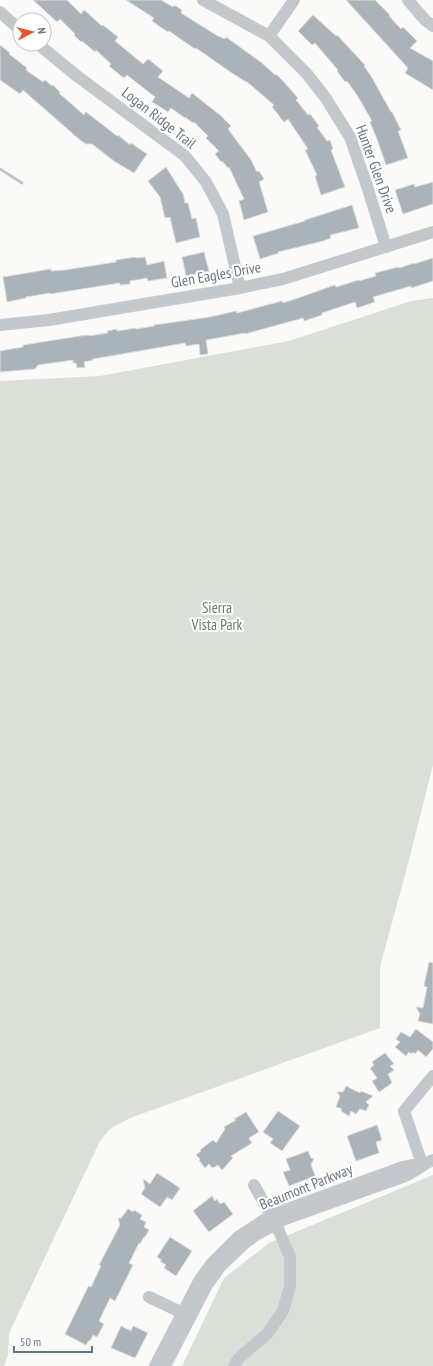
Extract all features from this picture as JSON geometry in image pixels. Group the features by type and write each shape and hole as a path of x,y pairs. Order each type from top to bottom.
{"street":[{"name":"Hunter Glen Drive","path":"204,0 268,36 307,74 326,97 350,137 386,247"},
{"path":"268,36 294,0"},
{"path":"408,0 433,26"},
{"path":"0,12 12,23"},
{"name":"Logan Ridge Trail","path":"48,52 77,76 185,156 206,182 223,214 240,288"},
{"name":"Glen Eagles Drive","path":"0,325 49,320 240,288 283,279 433,232"},
{"path":"428,1162 404,1111 433,1076"},
{"name":"Beaumont Parkway","path":"156,1366 186,1315 220,1267 245,1243 273,1220 303,1213 405,1176 428,1162"},
{"path":"234,1366 239,1358 267,1334 283,1311 290,1286 290,1257 273,1220 254,1185"},
{"path":"149,1297 186,1315"},
{"name":"Beaumont Parkway","path":"165,1366 186,1315"}],"green space":[{"name":"Sierra Vista Park","path":"433,298 433,765 380,967 380,1028 130,1118 110,1129 100,1141 9,1333 8,1355 4,1366 0,1366 0,381 100,376 289,341 411,301"},
{"path":"433,1175 433,1366 182,1366 224,1278 269,1243"}],"building":[{"path":"33,0 67,0 81,14 84,10 102,26 103,25 118,37 115,41 143,64 148,59 163,71 158,77 189,98 192,93 220,115 231,126 228,129 251,160 257,172 259,171 264,179 259,182 268,212 244,220 239,201 244,199 229,167 228,168 222,161 221,162 215,154 219,151 206,138 208,136 194,122 193,123 171,108 168,112 152,102 155,97 127,75 124,78 109,66 111,64 96,50 95,52 82,41 81,42 60,19 57,22 52,17 52,12 46,12"},
{"path":"126,0 161,0 173,7 174,5 182,10 181,13 216,35 225,39 226,37 262,63 275,75 276,74 298,98 296,100 308,115 310,114 319,126 317,127 327,141 330,140 333,149 331,150 345,187 321,195 315,176 317,175 305,150 308,149 288,119 284,122 272,107 274,105 246,81 196,48 195,49 169,31 168,32 162,28 152,21 154,18"},
{"path":"346,0 375,0 401,29 403,27 417,41 410,48 433,61 433,90 405,73 408,68"},
{"path":"313,15 336,36 337,35 365,65 364,66 392,112 401,130 398,131 408,158 386,165 370,122 372,121 357,95 315,43 312,45 298,31"},
{"path":"0,45 27,68 26,70 43,82 45,80 52,86 53,85 60,92 59,93 84,115 86,112 130,145 131,143 147,154 134,173 114,161 92,144 86,144 80,140 23,90 20,94 0,80"},
{"path":"166,167 183,194 185,203 188,203 192,219 196,218 200,237 176,243 170,217 165,218 160,197 148,181"},
{"path":"433,182 433,204 403,214 395,190 414,184 415,187"},
{"path":"352,205 359,228 330,235 331,238 323,241 278,252 279,253 260,259 253,236 305,221"},
{"path":"204,252 209,271 186,276 182,257"},
{"path":"145,257 147,265 164,261 167,278 148,281 147,278 130,281 130,284 120,285 120,283 50,293 7,302 3,277 51,269 51,271 65,270 116,262 116,260"},
{"path":"433,258 433,281 373,297 375,302 357,308 355,302 322,313 322,315 304,321 303,318 245,334 206,340 208,354 200,355 199,344 186,346 185,343 93,359 84,362 85,367 77,368 76,363 73,363 73,360 38,365 35,369 0,372 0,351 23,347 23,345 108,333 107,331 117,329 117,331 136,329 210,317 236,311 237,313 282,301 283,303 335,285 336,287 376,276 375,273"},
{"path":"429,962 433,963 433,1024 418,1021 420,1014 416,1007 423,1008 427,987 424,986"},
{"path":"416,1029 433,1042 433,1049 426,1057 418,1050 415,1054 413,1052 412,1054 409,1052 406,1056 395,1047 400,1042 396,1039 401,1032 410,1037"},
{"path":"385,1053 394,1064 390,1066 394,1070 388,1074 392,1083 379,1092 372,1081 377,1078 370,1068 374,1065 372,1062"},
{"path":"346,1086 360,1093 361,1091 373,1096 366,1102 369,1105 366,1111 360,1109 356,1114 351,1111 349,1116 341,1111 342,1109 336,1107 340,1096 337,1092 343,1092"},
{"path":"278,1111 300,1126 282,1151 270,1143 273,1139 263,1132"},
{"path":"246,1112 259,1132 249,1138 252,1143 231,1156 233,1158 222,1170 218,1165 212,1168 209,1164 205,1168 196,1155 213,1140 216,1143 225,1129 224,1127"},
{"path":"377,1125 382,1140 376,1142 379,1153 356,1161 347,1136"},
{"path":"308,1151 311,1158 314,1159 311,1164 315,1176 289,1186 283,1172 290,1170 286,1159"},
{"path":"157,1173 180,1188 172,1200 167,1197 160,1207 141,1194 145,1188 143,1179 150,1184"},
{"path":"212,1196 215,1201 217,1199 220,1204 224,1202 233,1214 209,1232 193,1211"},
{"path":"128,1209 133,1212 134,1210 142,1215 140,1219 146,1222 144,1227 149,1230 140,1244 139,1243 129,1263 133,1265 115,1301 110,1298 99,1321 104,1324 97,1337 93,1335 86,1345 65,1334 88,1287 91,1287 101,1266 99,1265 120,1225 118,1218 121,1218"},
{"path":"170,1237 192,1251 176,1276 164,1268 166,1265 157,1257"},
{"path":"121,1326 131,1331 133,1326 148,1333 135,1358 111,1348"}],"waterway":[{"path":"0,169 22,183"}]}
